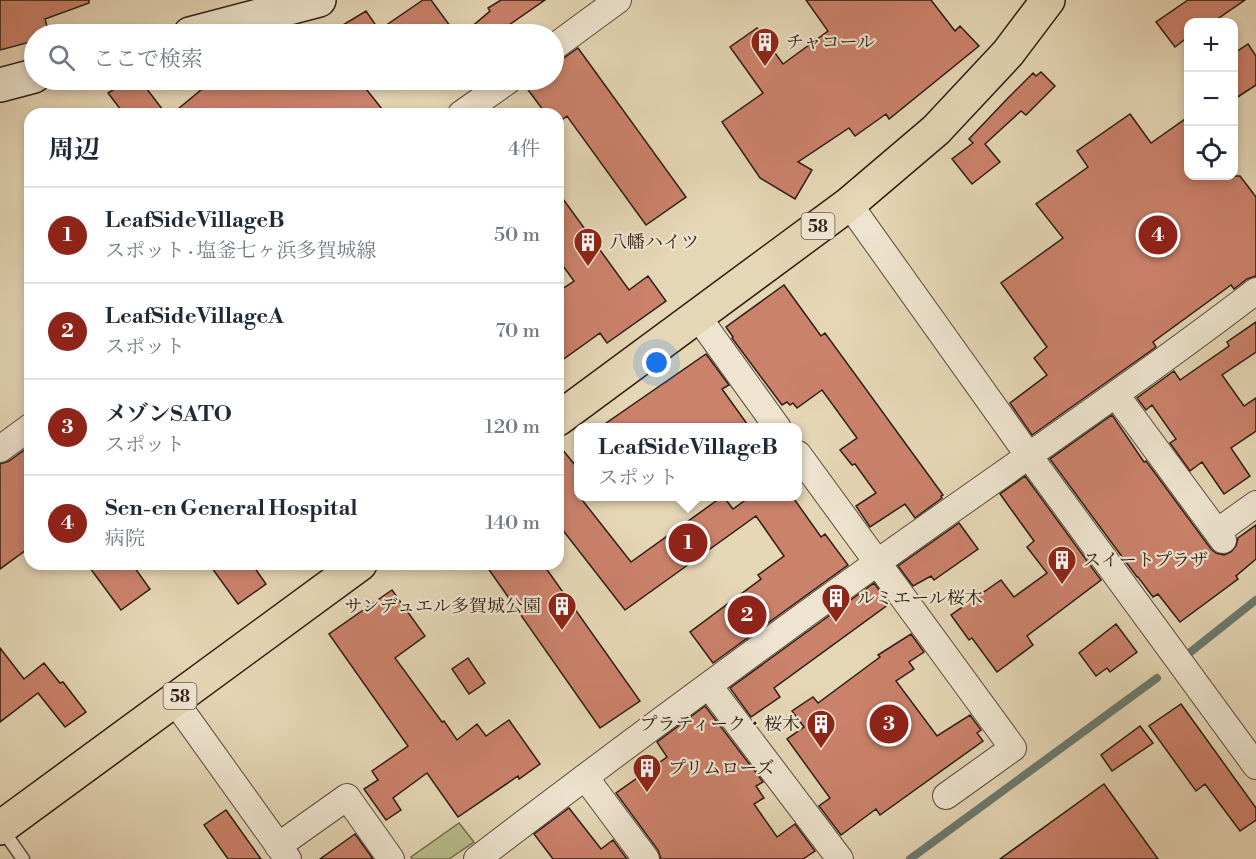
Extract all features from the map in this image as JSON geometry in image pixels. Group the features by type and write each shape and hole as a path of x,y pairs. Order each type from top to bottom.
{"main road":[{"name":"58","path":"564,415 849,204 936,130 1008,53 1048,0"},
{"name":"58","path":"1,828 352,570"}],"street":[{"path":"228,24 320,0"},
{"path":"564,40 618,0"},
{"path":"0,85 24,79"},
{"path":"469,108 495,90"},
{"path":"849,204 1029,456 1256,766"},
{"path":"477,859 877,563 1116,395 1256,291"},
{"path":"698,317 774,423"},
{"path":"1116,395 1220,536 1256,504"},
{"path":"0,448 24,431"},
{"path":"802,460 1013,748 946,796"},
{"path":"709,686 840,859"},
{"path":"174,700 283,852 347,797 391,859"},
{"path":"585,777 646,859"}],"lane":[{"path":"1,828 24,859"}],"green space":[{"path":"459,823 474,842 449,859 412,859 411,857"}],"building":[{"path":"0,0 89,0 89,3 45,19 46,24 24,24 24,44 0,50"},
{"path":"423,0 431,0 449,24 388,24"},
{"path":"501,0 545,0 510,24 475,24 490,11 488,8"},
{"path":"806,0 931,0 955,31 960,26 979,46 889,119 886,114 855,136 849,128 798,162 812,170 795,199 760,178 722,122 763,93 730,47 757,28 783,64 828,31"},
{"path":"1188,0 1245,0 1219,18 1184,18 1184,40 1175,47 1156,22"},
{"path":"366,11 375,24 345,24"},
{"path":"1248,44 1256,56 1256,85 1238,97 1238,72 1238,51"},
{"path":"578,48 686,197 646,225 567,116 564,118 564,108 542,108 528,90 564,90 564,58"},
{"path":"1041,72 1055,86 1026,115 1021,111 985,144 1000,162 972,184 952,159 973,143 969,139 1033,73 1036,76"},
{"path":"113,90 148,90 161,108 119,108 108,93"},
{"path":"201,90 367,90 381,108 179,108"},
{"path":"1130,114 1151,143 1184,120 1184,180 1238,180 1240,176 1256,197 1256,276 1247,279 1234,289 1231,285 1153,342 1156,347 1032,435 1010,403 1047,375 1034,358 1047,347 1001,283 1063,238 1036,204 1088,167 1077,151"},
{"name":"八幡ハイツ","path":"564,200 629,290 648,276 666,301 607,343 600,333 564,359 564,288 574,281 564,267"},
{"path":"784,285 821,336 825,333 943,495 915,518 905,504 870,527 856,506 876,493 855,464 852,465 840,450 857,438 822,390 797,408 793,403 790,405 787,402 782,405 732,338 726,327"},
{"path":"1256,322 1256,352 1222,375 1244,406 1256,398 1256,431 1231,448 1250,476 1224,494 1202,462 1190,471 1170,443 1176,439 1152,405 1146,410 1137,398 1174,371 1180,380 1229,346 1227,342"},
{"path":"706,354 729,385 722,389 746,423 606,423"},
{"path":"1112,415 1144,462 1146,461 1216,553 1224,555 1231,552 1238,538 1256,525 1256,559 1236,576 1238,579 1180,622 1158,594 1153,597 1137,577 1050,459"},
{"path":"24,450 24,551 0,569 0,464 9,461"},
{"path":"564,451 574,464 574,501 583,501 631,562 716,501 727,501 733,509 744,501 796,501 821,537 825,534 848,565 713,663 690,632 761,579 758,575 784,556 756,516 625,610 564,532"},
{"path":"1025,476 1101,580 1027,636 1033,645 997,672 972,638 969,640 951,615 1001,580 1014,597 1047,573 1027,547 1034,541 1000,494"},
{"path":"959,523 978,549 934,580 931,576 913,586 898,566"},
{"path":"91,570 136,570 150,589 121,610"},
{"path":"213,570 256,570 266,584 238,604"},
{"name":"サンデュエル多賀城公園","path":"489,570 547,570 640,701 600,728"},
{"path":"874,583 889,604 774,688 780,697 751,717 730,688"},
{"path":"392,590 425,636 395,658 457,740 477,724 486,736 509,720 540,764 519,779 518,776 458,817 427,773 393,798 401,810 386,820 364,789 378,780 372,771 408,746 329,634"},
{"path":"1116,624 1137,652 1110,672 1107,668 1096,676 1079,653"},
{"path":"911,634 924,652 909,662 914,669 896,681 937,736 970,715 981,730 977,733 983,741 880,815 876,809 841,835 819,806 830,798 787,739 804,727 792,711 813,697 818,703 880,657 878,655"},
{"path":"0,648 24,679 44,663 60,683 63,682 86,712 65,727 38,693 0,722"},
{"path":"468,658 485,683 469,694 452,669"},
{"path":"1181,704 1256,808 1256,820 1240,831 1205,784 1196,791 1149,726"},
{"path":"705,706 763,782 756,786 764,798 754,804 777,837 795,824 815,851 803,859 661,859 658,850 616,793 667,757 657,742"},
{"path":"1140,726 1153,743 1112,771 1101,755"},
{"path":"1104,784 1158,859 1000,859"},
{"path":"569,808 601,849 613,840 627,859 553,859 534,834"},
{"path":"226,810 261,859 228,859 204,825"},
{"path":"355,834 373,859 320,859"}],"waterway":[{"path":"1188,654 1256,600"},
{"path":"910,859 1157,678"}],"place":[{"name":"チャコール","path":"765,68"},
{"name":"Sen-en General Hospital","path":"1158,235"},
{"name":"八幡ハイツ","path":"588,268"},
{"name":"LeafSideVillageB","path":"688,543"},
{"name":"スイートプラザ","path":"1062,586"},
{"name":"LeafSideVillageA","path":"747,615"},
{"name":"ルミエール桜木","path":"836,624"},
{"name":"サンデュエル多賀城公園","path":"562,632"},
{"name":"メゾンSATO","path":"889,724"},
{"name":"プラティーク・桜木","path":"821,750"},
{"name":"プリムローズ","path":"647,794"}]}
